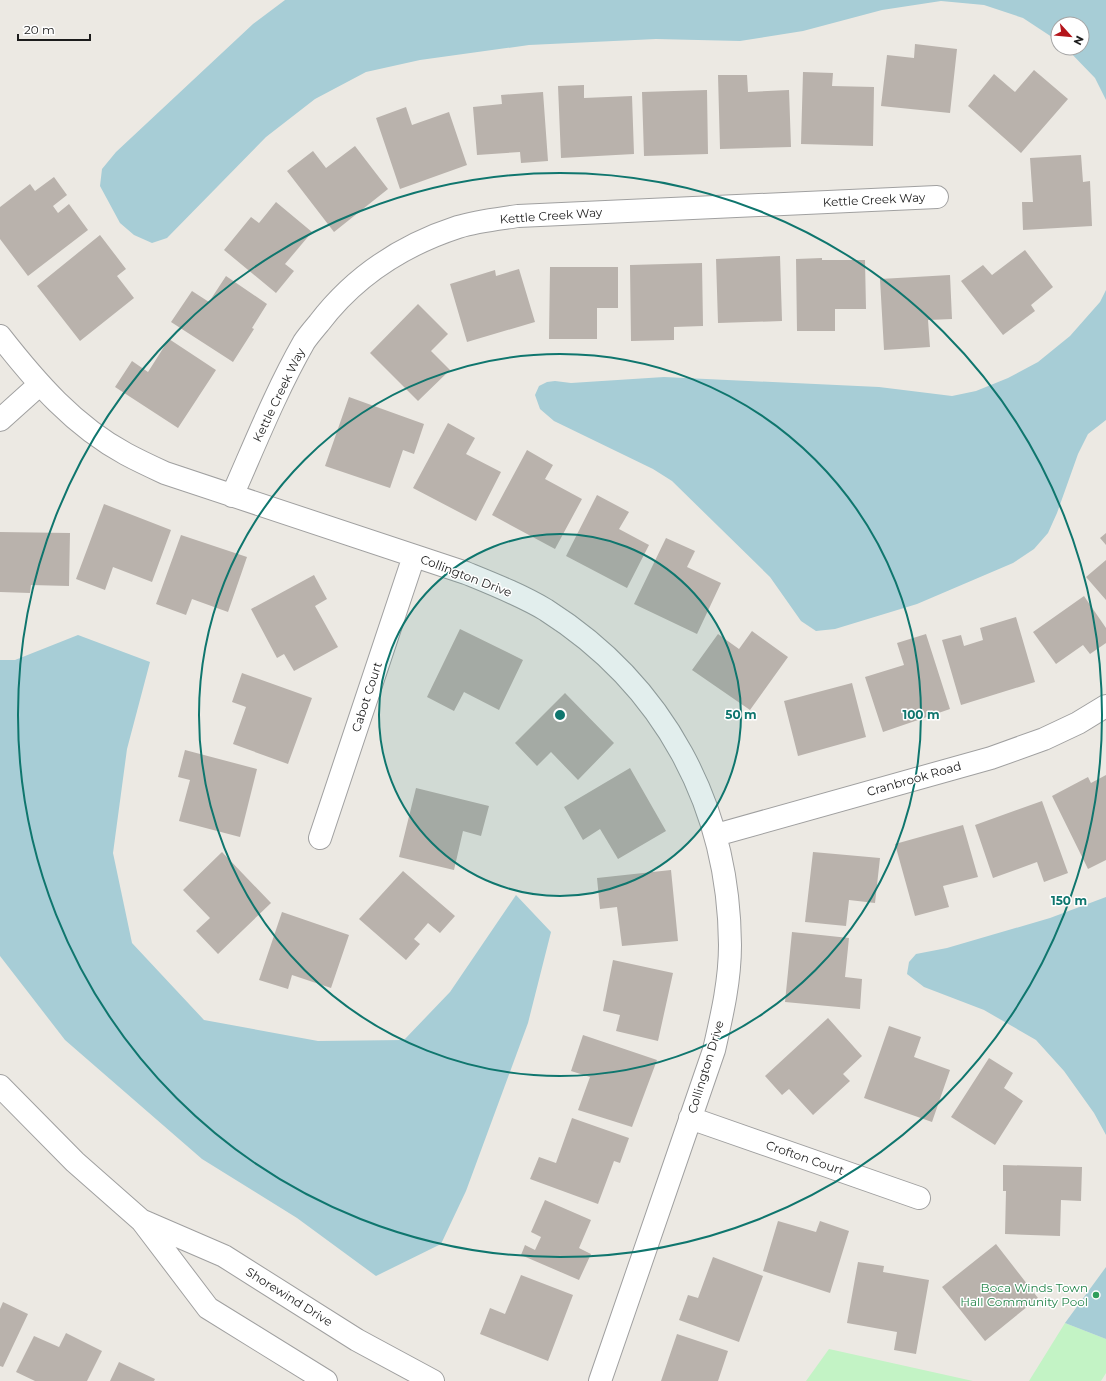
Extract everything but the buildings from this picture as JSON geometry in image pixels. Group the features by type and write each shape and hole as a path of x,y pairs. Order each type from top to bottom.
{"street":[{"name":"Kettle Creek Way","path":"232,496 284,379 305,341 342,296 372,270 390,258 423,240 460,226 518,216 938,197"},
{"name":"Collington Drive","path":"0,336 39,385 56,402 89,430 126,454 165,473 466,573 499,586 545,610 588,640 626,676 663,722 678,746 702,793 716,835 722,860 728,894 730,946 726,999 714,1050 600,1381"},
{"path":"0,420 39,385"},
{"name":"Cabot Court","path":"320,838 414,556"},
{"name":"Cranbrook Road","path":"716,835 992,758 1044,739 1078,723 1106,706"},
{"name":"Shorewind Drive","path":"0,1086 75,1162 142,1221 208,1308 326,1381"},
{"name":"Crofton Court","path":"690,1118 919,1198"},
{"name":"Shorewind Drive","path":"142,1221 224,1256 357,1340 433,1381"}],"green space":[{"path":"1065,1323 1106,1339 1106,1373 1101,1381 1029,1381"},
{"path":"829,1349 973,1381 806,1381"}],"water":[{"path":"285,0 1106,0 1106,100 1095,78 1074,56 1090,56 1090,16 1050,16 1050,36 1023,18 984,5 941,1 882,10 803,31 740,41 656,39 529,45 420,60 366,72 315,99 266,137 167,238 152,243 134,235 120,223 100,186 102,169 116,152 253,24"},
{"path":"1106,290 1106,420 1088,434 1078,454 1057,513 1048,533 1034,549 1013,563 917,604 835,629 816,631 801,621 770,577 672,481 653,469 554,421 540,409 535,395 539,386 547,382 555,381 571,383 664,377 879,387 952,396 976,391 1008,378 1038,362 1070,336 1100,302"},
{"path":"78,635 150,662 127,749 113,853 132,943 204,1020 318,1041 404,1040 450,992 516,895 551,932 528,1023 466,1191 441,1244 376,1276 297,1218 202,1159 65,1040 0,956 0,660 15,660"},
{"path":"1106,897 1106,1135 1094,1113 1064,1071 1036,1040 984,1010 924,987 907,974 909,962 916,954 947,948 1050,918"},
{"name":"Boca Winds Town Hall Community Pool","path":"1106,1267 1106,1339 1065,1323"}],"place":[{"name":"Boca Winds Town Hall Community Pool","path":"1096,1295"}]}
